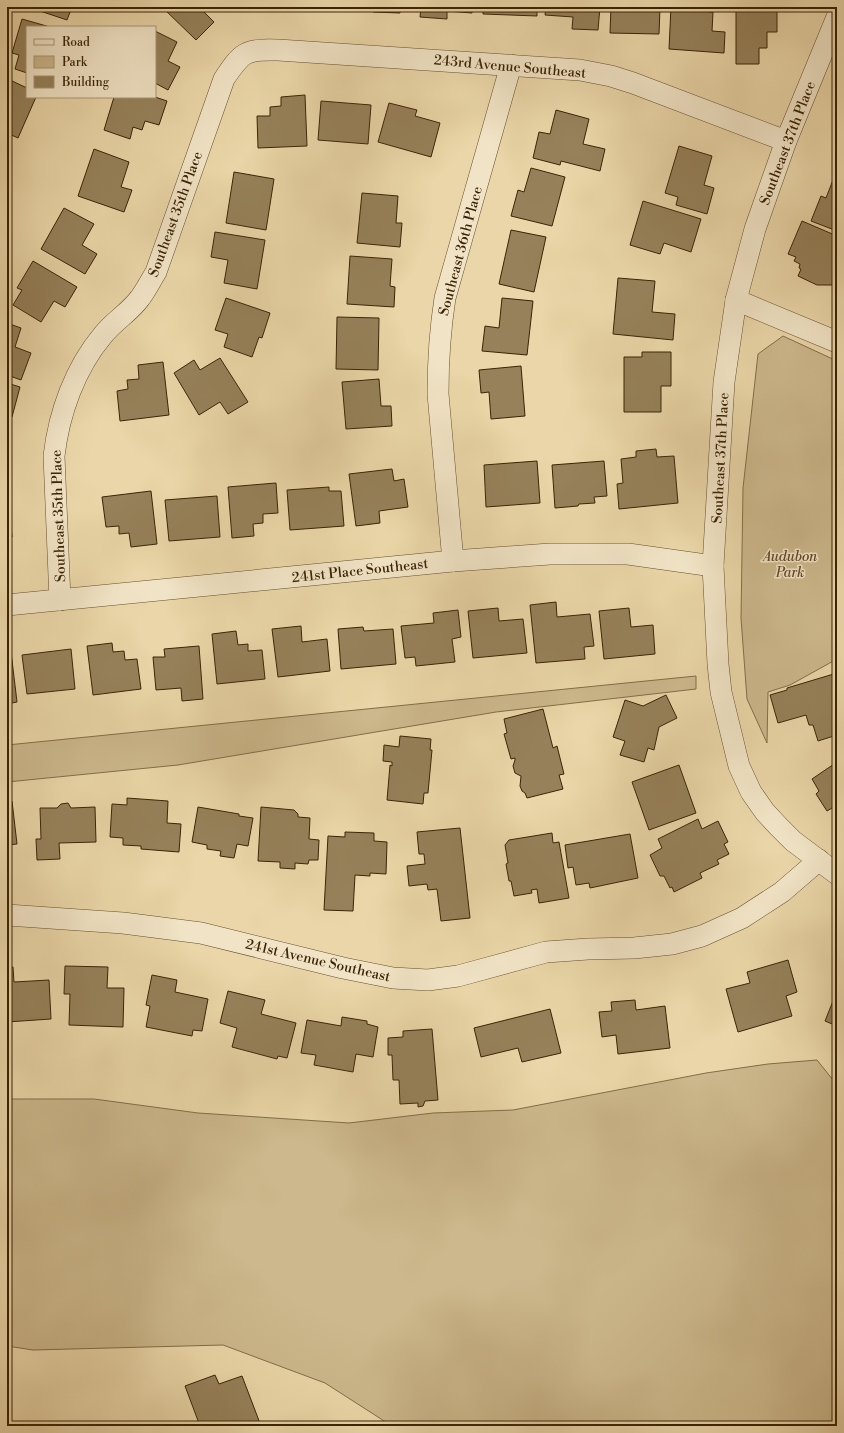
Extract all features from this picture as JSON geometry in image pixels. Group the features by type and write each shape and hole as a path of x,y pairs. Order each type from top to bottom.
{"street":[{"name":"Southeast 37th Place","path":"837,17 786,141 755,229 736,300 724,382 713,566 718,664 721,692 739,766 751,792 765,812 793,841 837,874"},
{"name":"243rd Avenue Southeast","path":"247,52 260,49 580,70 611,76 633,83 786,141"},
{"name":"Southeast 35th Place","path":"60,600 54,456 57,433 64,409 72,387 86,358 103,334 140,298 156,272 224,79 235,63 247,52"},
{"name":"Southeast 36th Place","path":"453,561 438,394 441,323 445,298 511,65"},
{"path":"736,300 837,342"},
{"name":"241st Place Southeast","path":"7,605 453,561 550,554 628,554 713,566"},
{"name":"241st Avenue Southeast","path":"7,915 123,923 201,933 343,968 393,978 428,980 458,976 546,952 634,948 672,944 702,936 742,918 782,892 819,860"}],"green space":[{"name":"Audubon Park","path":"783,336 837,361 837,659 790,685 768,692 767,743 747,699 741,618 743,488 758,354"},
{"path":"696,676 696,689 496,712 178,765 7,782 7,745"},
{"path":"817,1060 837,1085 837,1426 392,1426 325,1383 223,1345 33,1350 7,1346 7,1099 94,1099 198,1113 349,1123 433,1113 513,1110 706,1073 768,1064"}],"building":[{"path":"38,7 72,7 67,20 37,10"},
{"path":"162,7 209,7 204,12 214,22 196,40"},
{"path":"373,7 400,7 400,13 373,12"},
{"path":"421,7 472,7 472,13 447,11 447,19 420,17"},
{"path":"483,7 537,7 537,16 483,14"},
{"path":"546,7 600,7 598,30 572,29 573,17 545,15"},
{"path":"611,7 660,7 659,34 610,33"},
{"path":"671,7 709,7 709,12 713,12 712,31 725,32 724,53 669,49"},
{"path":"736,11 777,11 777,32 767,32 767,48 759,48 759,64 736,64"},
{"path":"22,19 46,26 26,26 26,73 15,69 19,55 12,53"},
{"path":"156,32 177,42 168,61 180,67 168,90 156,84"},
{"path":"10,80 26,88 26,98 36,98 18,138 7,133 7,89"},
{"path":"305,95 307,146 258,148 257,116 270,116 270,107 281,106 281,97"},
{"path":"156,97 167,101 159,125 145,121 142,130 133,127 130,139 104,130 114,98"},
{"path":"321,101 371,105 368,144 318,140"},
{"path":"389,103 417,110 415,116 440,123 431,157 378,142"},
{"path":"556,110 589,119 583,144 605,149 600,171 561,161 560,165 533,158 539,132 550,134"},
{"path":"679,146 712,156 704,185 714,188 707,214 676,205 678,197 665,193"},
{"path":"94,149 129,162 121,187 132,190 124,212 78,196"},
{"path":"531,168 565,177 552,226 511,216 518,190 524,192"},
{"path":"234,172 274,179 266,230 226,223"},
{"path":"833,180 837,182 837,231 811,221 821,196 826,198"},
{"path":"362,193 398,196 396,223 402,223 400,247 357,243"},
{"path":"643,201 701,219 691,252 664,243 660,254 630,245"},
{"path":"64,208 94,224 82,245 97,254 85,274 41,249"},
{"path":"802,221 837,236 837,274 832,285 817,285 798,276 801,269 799,268 800,264 794,261 796,257 788,254"},
{"path":"511,230 546,237 534,292 499,284"},
{"path":"215,232 265,240 257,289 224,283 228,260 211,257"},
{"path":"350,256 392,259 390,286 395,287 394,307 347,304"},
{"path":"33,261 77,287 65,307 54,301 41,322 13,305 22,290 17,288"},
{"path":"618,278 655,281 652,312 675,314 673,340 613,334"},
{"path":"226,298 270,313 262,338 259,337 252,357 224,347 228,334 215,330"},
{"path":"502,298 533,301 527,355 482,351 485,326 499,328"},
{"path":"337,317 379,318 378,370 336,369"},
{"path":"7,323 21,328 15,347 31,353 21,380 7,375"},
{"path":"642,352 671,352 671,386 661,386 661,412 624,412 624,357 642,357"},
{"path":"220,358 248,402 228,414 220,402 199,415 174,373 194,360 200,370"},
{"path":"163,362 169,415 120,421 117,391 128,389 127,380 139,379 138,365"},
{"path":"521,366 525,416 491,419 489,392 481,393 479,370"},
{"path":"379,379 381,406 391,406 392,426 346,429 342,382"},
{"path":"7,383 20,387 12,417 7,416"},
{"path":"656,449 657,457 674,456 678,503 619,509 617,484 623,483 621,459 636,457 636,451"},
{"path":"537,461 540,503 486,507 484,465"},
{"path":"604,461 607,496 594,497 595,503 555,508 552,465"},
{"path":"392,469 394,481 404,479 408,507 379,511 380,523 356,526 349,474"},
{"path":"276,483 278,513 263,514 263,523 253,524 254,536 232,538 228,487"},
{"path":"329,487 329,491 341,491 344,526 290,530 287,490"},
{"path":"151,491 157,544 131,547 129,533 119,534 119,526 106,527 102,497"},
{"path":"217,496 220,537 169,541 165,500"},
{"path":"7,513 10,513 12,537 7,538"},
{"path":"556,602 557,617 590,614 594,646 584,647 585,659 536,663 530,605"},
{"path":"498,608 499,621 523,619 527,653 473,658 468,611"},
{"path":"629,608 631,627 653,625 655,654 604,659 599,611"},
{"path":"458,610 461,637 452,639 455,662 416,666 415,657 405,658 401,626 434,623 433,613"},
{"path":"301,626 302,642 327,639 330,671 278,677 272,629"},
{"path":"363,627 364,631 393,629 396,664 341,669 338,629"},
{"path":"236,631 238,645 248,644 248,651 262,650 265,679 217,684 212,634"},
{"path":"112,643 113,652 124,651 125,660 137,659 141,689 93,695 87,646"},
{"path":"199,646 203,699 182,701 181,688 156,690 153,657 165,657 164,649"},
{"path":"71,649 75,689 27,694 22,655"},
{"path":"11,652 17,702 7,704 7,653"},
{"path":"837,673 837,735 818,741 813,725 809,725 806,715 778,723 770,695 787,690 787,688"},
{"path":"666,695 677,718 659,727 654,750 648,748 644,762 620,755 625,741 613,737 625,700 643,706"},
{"path":"543,709 553,748 557,746 564,774 559,775 563,789 527,798 520,786 521,776 515,773 513,766 515,758 511,759 504,734 507,733 504,719"},
{"path":"400,736 431,739 430,750 432,750 428,793 424,793 423,804 387,800 390,765 392,766 392,762 383,761 384,745 399,747"},
{"path":"837,762 837,805 827,811 816,794 819,791 812,779"},
{"path":"679,765 696,813 649,830 632,782"},
{"path":"127,798 168,801 167,823 181,824 179,852 141,849 141,846 123,845 123,838 110,837 112,804 127,805"},
{"path":"7,801 12,801 17,844 7,845"},
{"path":"68,803 71,808 95,807 96,842 59,843 60,859 37,860 36,839 41,839 40,808 57,808 61,804"},
{"path":"198,807 253,818 248,846 237,844 234,858 220,856 221,851 207,849 207,845 192,842"},
{"path":"261,807 294,810 298,814 298,817 310,818 309,839 319,840 318,860 309,860 308,864 295,863 295,869 280,868 280,862 258,861"},
{"path":"698,819 702,829 718,821 728,842 724,844 729,854 717,860 719,864 700,873 702,878 674,892 672,887 670,888 664,876 660,876 650,855 662,848 658,839"},
{"path":"460,828 470,918 441,921 437,889 428,890 427,884 409,886 407,866 425,864 424,854 419,854 417,832"},
{"path":"345,832 374,833 374,841 387,842 386,874 370,873 370,876 355,875 353,911 324,910 328,836 345,837"},
{"path":"552,833 553,843 559,842 569,898 539,903 537,889 531,890 532,893 514,896 511,881 509,881 506,864 508,863 505,845 509,840"},
{"path":"630,834 638,878 590,888 589,883 576,885 573,867 568,868 565,845"},
{"path":"788,960 797,992 786,996 792,1016 738,1032 726,989 750,983 747,972"},
{"path":"65,966 108,967 107,988 124,988 123,1027 69,1025 70,994 64,994"},
{"path":"7,967 13,967 14,982 49,980 51,1019 7,1022"},
{"path":"152,975 177,980 175,992 208,999 202,1031 193,1030 192,1036 146,1027 150,1006 146,1005"},
{"path":"228,991 265,1000 261,1014 296,1023 287,1058 278,1056 277,1059 232,1047 237,1028 220,1023"},
{"path":"837,991 837,1026 825,1021"},
{"path":"635,1000 636,1010 665,1006 670,1048 618,1054 616,1035 602,1037 599,1012 612,1011 611,1002"},
{"path":"550,1009 561,1053 522,1062 518,1048 481,1057 474,1028"},
{"path":"342,1017 367,1021 367,1024 378,1027 373,1057 356,1054 353,1072 314,1065 316,1055 301,1053 307,1020 341,1026"},
{"path":"432,1029 438,1100 425,1101 423,1106 418,1107 418,1103 400,1104 399,1080 393,1080 392,1055 388,1055 388,1038 403,1037 403,1031"},
{"path":"215,1375 219,1384 242,1376 261,1426 200,1426 185,1386"}]}
